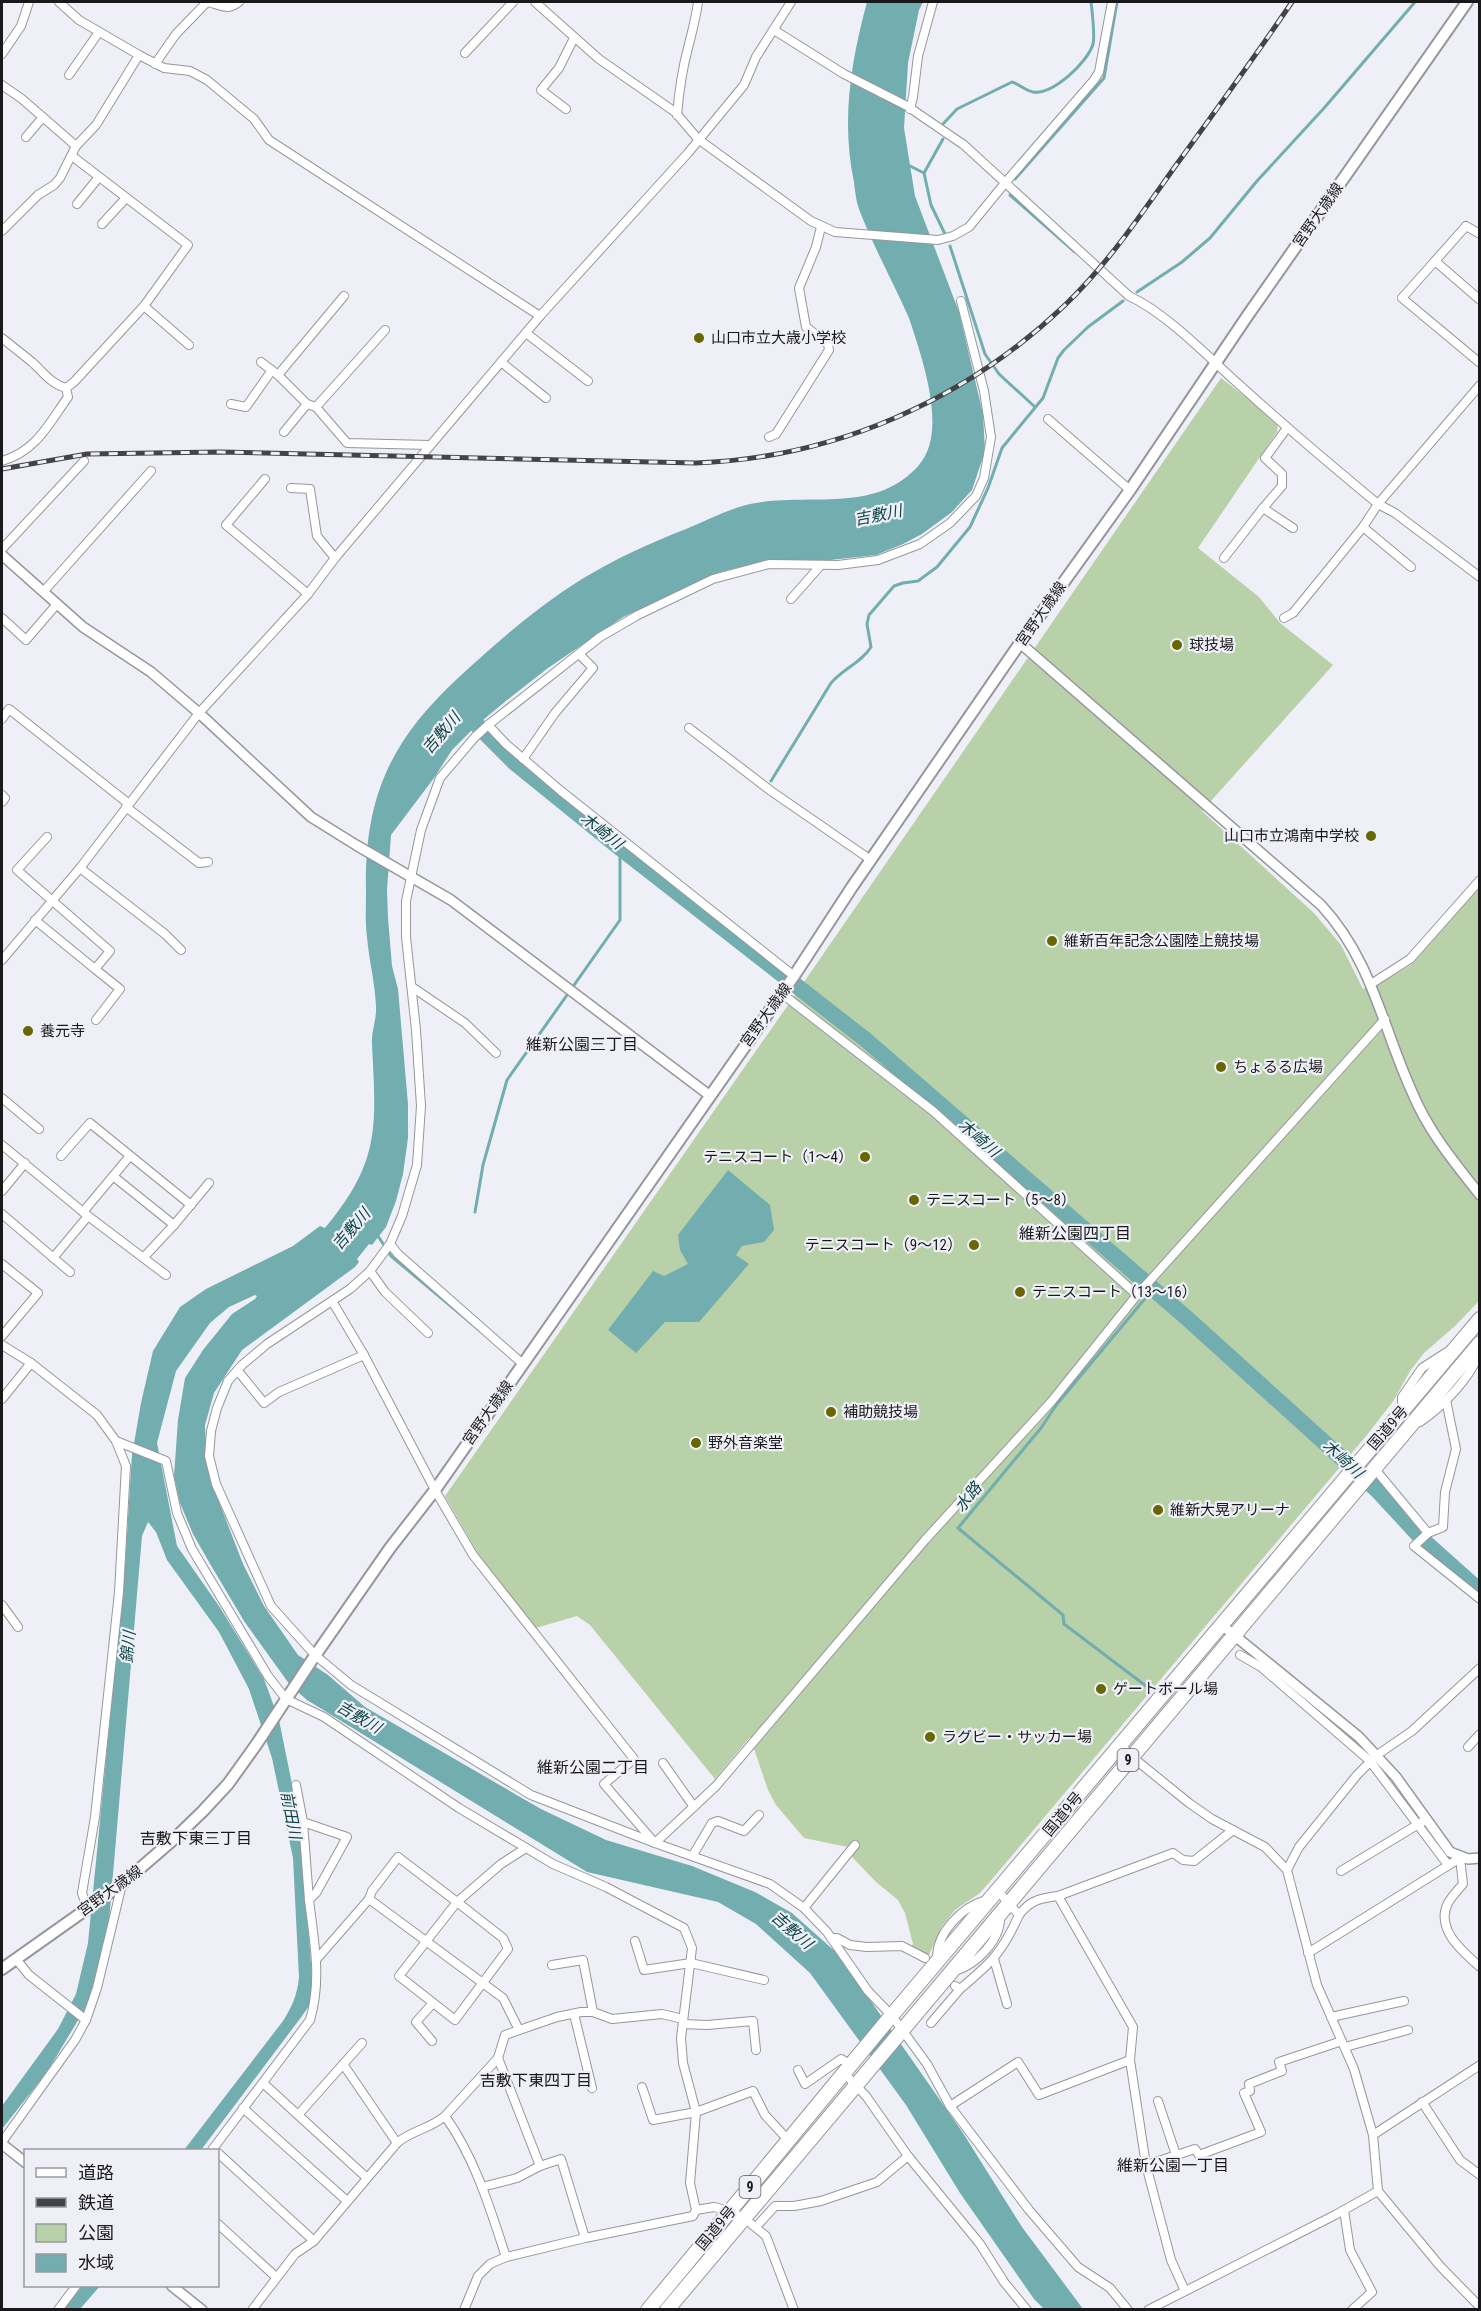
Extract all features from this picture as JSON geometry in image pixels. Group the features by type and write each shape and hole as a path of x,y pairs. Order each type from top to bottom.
{"highway":[{"name":"国道9号","path":"648,2310 890,2019 931,1960 995,1895 1479,1319"},
{"name":"国道9号","path":"667,2310 1479,1343"}],"main road":[{"name":"宮野大歳線","path":"2,1969 121,1885 174,1839 228,1784 390,1548 435,1490 794,976 1020,643 1130,490 1215,361 1467,2"}],"street":[{"path":"2,54 21,26 28,2"},
{"path":"59,2 79,20 155,64 164,68 190,71 207,80 254,119 268,141 287,150 360,201 540,316"},
{"path":"155,64 176,34 207,2 226,8 239,2"},
{"path":"465,52 513,2"},
{"path":"535,2 599,59 649,92 677,115 699,139 821,227 835,232 933,239 946,239 969,227 1094,80 1099,72 1112,2"},
{"path":"677,115 687,49 696,22 698,2"},
{"path":"3,954 80,868 199,713 308,594 335,558 540,316 699,139 744,85 756,57 791,2"},
{"path":"908,107 913,97 918,56 933,2"},
{"path":"774,30 844,74 908,107 964,145 1082,250 1129,296 1138,300 1174,327 1215,361 1287,428 1378,504 1395,513 1479,577"},
{"path":"69,75 99,32"},
{"path":"566,109 541,90 559,68 574,38"},
{"path":"2,231 39,195 54,186 76,146 96,125 139,55"},
{"path":"2,85 76,146"},
{"path":"26,137 43,117"},
{"path":"66,388 144,306 188,245 72,156"},
{"path":"77,204 99,177"},
{"path":"102,224 126,198"},
{"path":"1479,234 1466,226 1402,298 1479,363"},
{"path":"770,438 776,434 830,350 828,344 806,327 799,288 816,247 821,227"},
{"path":"1435,261 1479,300"},
{"path":"231,404 246,407 344,296"},
{"path":"962,301 984,391 991,437 984,478 976,496 950,523 920,544 878,560 838,565 769,564 713,579 638,615 600,637 488,725 440,778 421,830 409,874 406,901 406,937 420,1074 421,1106 417,1165 402,1216 390,1244 370,1271 350,1289 267,1344 242,1365 228,1381 211,1431 209,1456 216,1484 271,1606 314,1658 351,1685 531,1795 655,1843 771,1884 804,1908 831,1938 900,2033 927,2064 950,2106 1029,2210 1078,2267 1110,2289 1128,2310"},
{"path":"144,306 189,345"},
{"path":"316,407 386,330"},
{"path":"526,333 588,381"},
{"path":"2,338 34,363 47,377 66,388"},
{"path":"261,362 307,404 316,407 347,443 430,445"},
{"path":"501,363 546,398"},
{"path":"1284,618 1293,613 1363,527 1378,504 1479,385"},
{"path":"2,461 28,449 68,397 66,388"},
{"path":"284,432 307,404"},
{"path":"1048,419 1130,490"},
{"path":"1224,558 1282,486 1282,474 1265,459 1287,428"},
{"path":"2,549 84,462"},
{"path":"44,591 151,471"},
{"path":"265,479 226,525 308,594"},
{"path":"291,488 310,489 317,536 335,558"},
{"path":"1263,508 1293,528"},
{"path":"1363,527 1411,567"},
{"path":"2,555 83,627 151,672 199,713 303,810 356,845 451,900 709,1095"},
{"path":"791,599 821,564"},
{"path":"2,618 26,640 57,604"},
{"path":"1020,643 1321,905 1336,921 1371,984 1421,1112 1443,1147 1479,1195"},
{"path":"523,759 555,713 593,668 579,654"},
{"path":"2,719 9,710 199,863 208,862"},
{"path":"488,725 523,759 794,976"},
{"path":"689,728 771,791 871,860"},
{"path":"2,795 5,798 2,802"},
{"path":"47,837 17,870 110,951 95,969"},
{"path":"80,868 181,950"},
{"path":"1371,984 1410,959 1479,880"},
{"path":"35,920 120,989 96,1020"},
{"path":"412,987 465,1023 496,1053"},
{"path":"781,993 933,1112 1137,1295"},
{"path":"655,1843 716,1786 925,1540 1052,1402 1137,1295 1385,1019"},
{"path":"2,1098 39,1129"},
{"path":"61,1156 90,1123 129,1157 191,1204"},
{"path":"2,1145 86,1214 166,1275"},
{"path":"53,1258 129,1157"},
{"path":"2,1191 25,1164"},
{"path":"113,1176 174,1225"},
{"path":"144,1257 209,1183"},
{"path":"2,1214 70,1272"},
{"path":"390,1244 398,1254 523,1364"},
{"path":"2,1264 39,1293 2,1336"},
{"path":"370,1271 385,1292 428,1333"},
{"path":"332,1301 364,1355 435,1490 474,1555 634,1759 604,1784 655,1843"},
{"path":"2,1345 30,1363 97,1415 116,1441 126,1466 119,1592 95,1817 82,1893 89,1907"},
{"path":"1411,1426 1422,1421 1446,1400 1472,1366 1479,1350"},
{"path":"238,1371 264,1403 279,1392 364,1355"},
{"path":"2,1399 30,1363"},
{"path":"1446,1400 1456,1449 1445,1492 1443,1527 1428,1533 1414,1546 1479,1599"},
{"path":"116,1441 161,1457 166,1461 177,1513 192,1549 268,1676 287,1697 324,1717 432,1791 553,1864 606,1887 684,1928 692,1948 681,2038 683,2063 696,2112 690,2183 696,2210 693,2216 506,2257 490,2264 478,2276 464,2310"},
{"path":"1372,1470 1428,1533"},
{"path":"2,1605 18,1627"},
{"path":"1223,1626 1359,1737 1422,1822 1448,1865"},
{"path":"1240,1656 1261,1667 1374,1758"},
{"path":"1287,1870 1299,1847 1356,1775 1374,1758 1412,1731 1479,1668"},
{"path":"1468,1747 1479,1734"},
{"path":"1120,1744 1131,1756 1189,1803 1264,1847 1287,1870 1317,1985 1354,2069 1373,2135 1378,2191 1440,2266 1479,2307"},
{"path":"663,1763 694,1807"},
{"path":"215,2149 243,2108 310,2020 317,1987 316,1960 303,1821 296,1785"},
{"path":"693,1855 712,1824 718,1821 744,1831 759,1815"},
{"path":"303,1821 347,1837 316,1893 309,1900"},
{"path":"1422,1822 1450,1852 1460,1858"},
{"path":"1341,1871 1422,1822"},
{"path":"931,2023 958,1987 994,1959 1007,1942 1019,1915 1025,1907 1038,1898 1058,1896 1173,1853 1183,1860 1194,1861 1233,1830"},
{"path":"804,1908 855,1845"},
{"path":"316,1960 369,1899 372,1891 398,1857 457,1902 502,1938 508,1949 455,2020 399,1976 457,1902 501,1864 526,1848"},
{"path":"1460,1858 1463,1884 1447,1906 1444,1916 1450,1936 1462,1952 1479,1967"},
{"path":"1308,1953 1460,1858 1479,1858"},
{"path":"24,2161 2,2143 75,2040 86,2020 97,1988 121,1885"},
{"path":"995,1895 1005,1908 1019,1915"},
{"path":"1058,1896 1133,2027 1130,2061 1146,2165 1171,2260 1185,2292"},
{"path":"369,1899 503,1998 519,2030"},
{"path":"831,1938 837,1938 850,1945 867,1947 902,1946 931,1960"},
{"path":"635,1941 644,1970 691,1963 764,1980"},
{"path":"16,1959 29,1975 86,2020"},
{"path":"994,1959 1007,2004"},
{"path":"552,1965 583,1960 593,2012"},
{"path":"1331,2018 1404,2001"},
{"path":"432,2041 417,2022 433,2003"},
{"path":"252,2310 295,2254 314,2241 397,2143 413,2132 436,2124 445,2116 498,2058 505,2035 557,2017 573,2014 593,2012 612,2019 662,2014 683,2021 707,2025 753,2021 756,2050"},
{"path":"573,2014 592,2088"},
{"path":"1146,2165 1195,2149 1199,2155 1261,2132 1244,2093 1250,2091 1249,2084 1282,2071 1279,2062 1343,2044 1408,2030"},
{"path":"298,2115 362,2043"},
{"path":"498,2058 540,2166"},
{"path":"798,2070 805,2084 841,2059 908,2156 980,2244 1004,2282 1028,2310"},
{"path":"950,2106 1018,2062 1040,2095 1130,2061"},
{"path":"343,2064 397,2143"},
{"path":"1373,2135 1479,2065"},
{"path":"263,2083 367,2178"},
{"path":"642,2087 653,2120 696,2112 753,2091 765,2115 789,2141"},
{"path":"1158,2101 1176,2156"},
{"path":"1422,2102 1460,2160 1479,2175"},
{"path":"243,2108 347,2201"},
{"path":"445,2116 460,2137 482,2187 506,2257"},
{"path":"219,2156 314,2241"},
{"path":"756,2227 775,2206 794,2206 821,2201 877,2182 908,2156"},
{"path":"482,2187 517,2178 540,2166 561,2160 585,2238"},
{"path":"1148,2310 1378,2191"},
{"path":"696,2210 714,2207 730,2211 744,2218 766,2236 794,2310"},
{"path":"1344,2210 1350,2250 1372,2292 1352,2310"},
{"path":"219,2225 276,2277"},
{"path":"58,2310 75,2287"},
{"path":"173,2287 202,2310"}],"green space":[{"path":"1221,378 1278,422 1277,432 1198,548 1259,597 1280,623 1333,665 1202,811 1314,913 1341,945 1363,989 1386,980 1411,965 1479,888 1479,1301 1424,1353 1410,1371 1394,1400 1367,1435 993,1878 980,1893 955,1910 942,1926 929,1955 911,1947 913,1944 905,1913 898,1900 876,1882 853,1858 848,1847 804,1838 776,1805 768,1790 750,1737 715,1779 590,1625 577,1616 536,1628 483,1562 445,1496 795,995"}],"water":[{"path":"867,2 923,2 919,10 908,63 904,128 915,196 959,312 983,414 985,451 972,490 952,512 922,534 876,555 821,561 765,561 720,572 623,617 548,668 477,725 452,750 391,835 387,890 388,918 392,966 398,989 408,1104 408,1138 403,1174 396,1201 386,1227 357,1259 359,1262 355,1267 242,1350 214,1393 205,1425 206,1452 216,1494 243,1564 264,1606 298,1655 328,1675 365,1707 541,1809 606,1840 692,1866 755,1892 792,1913 838,1954 963,2133 1022,2227 1083,2309 1044,2309 1034,2299 960,2193 906,2105 810,1973 756,1924 718,1902 587,1872 307,1700 290,1685 244,1621 193,1534 180,1503 174,1476 178,1420 185,1378 203,1350 232,1314 255,1299 257,1296 255,1295 229,1307 210,1323 176,1371 157,1443 177,1546 219,1606 264,1679 279,1720 292,1784 302,1852 312,1975 309,2006 202,2149 185,2149 283,2021 294,2001 299,1978 293,1858 272,1758 249,1689 219,1632 167,1560 156,1532 148,1522 142,1536 109,1921 96,1977 86,2007 47,2072 2,2129 2,2106 58,2029 76,1994 88,1943 125,1566 132,1455 153,1351 180,1307 206,1289 293,1246 320,1226 325,1228 357,1183 366,1162 374,1121 372,1039 376,1011 366,926 367,859 376,800 385,774 398,749 414,725 458,678 533,613 594,572 646,546 739,507 762,502 857,497 879,492 900,482 919,465 928,450 932,433 932,413 930,393 920,352 909,318 870,237 856,196 850,159 848,114 856,46"},
{"path":"728,1170 770,1205 774,1230 764,1242 742,1246 736,1255 749,1264 699,1322 665,1322 636,1353 608,1330 653,1271 664,1276 688,1264 680,1250 678,1235"},
{"path":"81,2287 99,2287 80,2309 63,2309"}],"waterway":[{"path":"943,124 957,109 1012,82 1030,91 1041,92 1069,76 1084,60 1093,44 1091,2"},
{"path":"1015,179 1104,78 1117,2"},
{"path":"1137,292 1182,262 1210,238 1257,181 1325,107 1415,2"},
{"path":"924,173 943,139"},
{"path":"910,166 924,173 931,205 945,234"},
{"path":"1010,195 1075,252"},
{"path":"950,246 985,354 999,374 1035,407"},
{"path":"771,781 831,683 871,647 867,624 869,615 894,586 918,581 937,567 970,527 988,488 1002,448 1043,398 1058,358 1088,327 1123,301"},
{"name":"木崎川","path":"464,705 477,725 515,763 866,1040 1189,1320 1378,1491 1425,1542 1480,1591"},
{"path":"475,1212 483,1165 507,1080 620,920 620,849"},
{"path":"378,1236 391,1256 483,1333"},
{"name":"水路","path":"1146,1686 1064,1624 1063,1615 958,1528 1153,1289"}],"railway":[{"path":"2,469 87,454 220,452 696,463 747,459 798,450 847,436 894,418 940,396 984,370 1025,340 1064,306 1095,274 1122,240 1292,2"}],"place":[{"name":"山口市立大歳小学校","path":"699,338"},
{"name":"球技場","path":"1177,645"},
{"name":"山口市立鴻南中学校","path":"1371,836"},
{"name":"維新百年記念公園陸上競技場","path":"1052,941"},
{"name":"養元寺","path":"28,1031"},
{"name":"ちょるる広場","path":"1221,1067"},
{"name":"テニスコート（1～4）","path":"865,1157"},
{"name":"テニスコート（5～8）","path":"914,1200"},
{"name":"テニスコート（9～12）","path":"974,1245"},
{"name":"テニスコート（13～16）","path":"1020,1292"},
{"name":"補助競技場","path":"831,1412"},
{"name":"野外音楽堂","path":"696,1443"},
{"name":"維新大晃アリーナ","path":"1158,1510"},
{"name":"ゲートボール場","path":"1101,1689"},
{"name":"ラグビー・サッカー場","path":"930,1737"}],"district":[{"name":"維新公園三丁目","path":"582,1044"},
{"name":"維新公園四丁目","path":"1075,1233"},
{"name":"維新公園二丁目","path":"593,1767"},
{"name":"吉敷下東三丁目","path":"196,1838"},
{"name":"吉敷下東四丁目","path":"536,2080"},
{"name":"維新公園一丁目","path":"1173,2165"}],"water label":[{"name":"吉敷川","path":"878,515"},
{"name":"吉敷川","path":"441,733"},
{"name":"吉敷川","path":"351,1229"},
{"name":"錦川","path":"128,1647"},
{"name":"吉敷川","path":"359,1717"},
{"name":"前田川","path":"291,1815"},
{"name":"吉敷川","path":"792,1930"}]}
